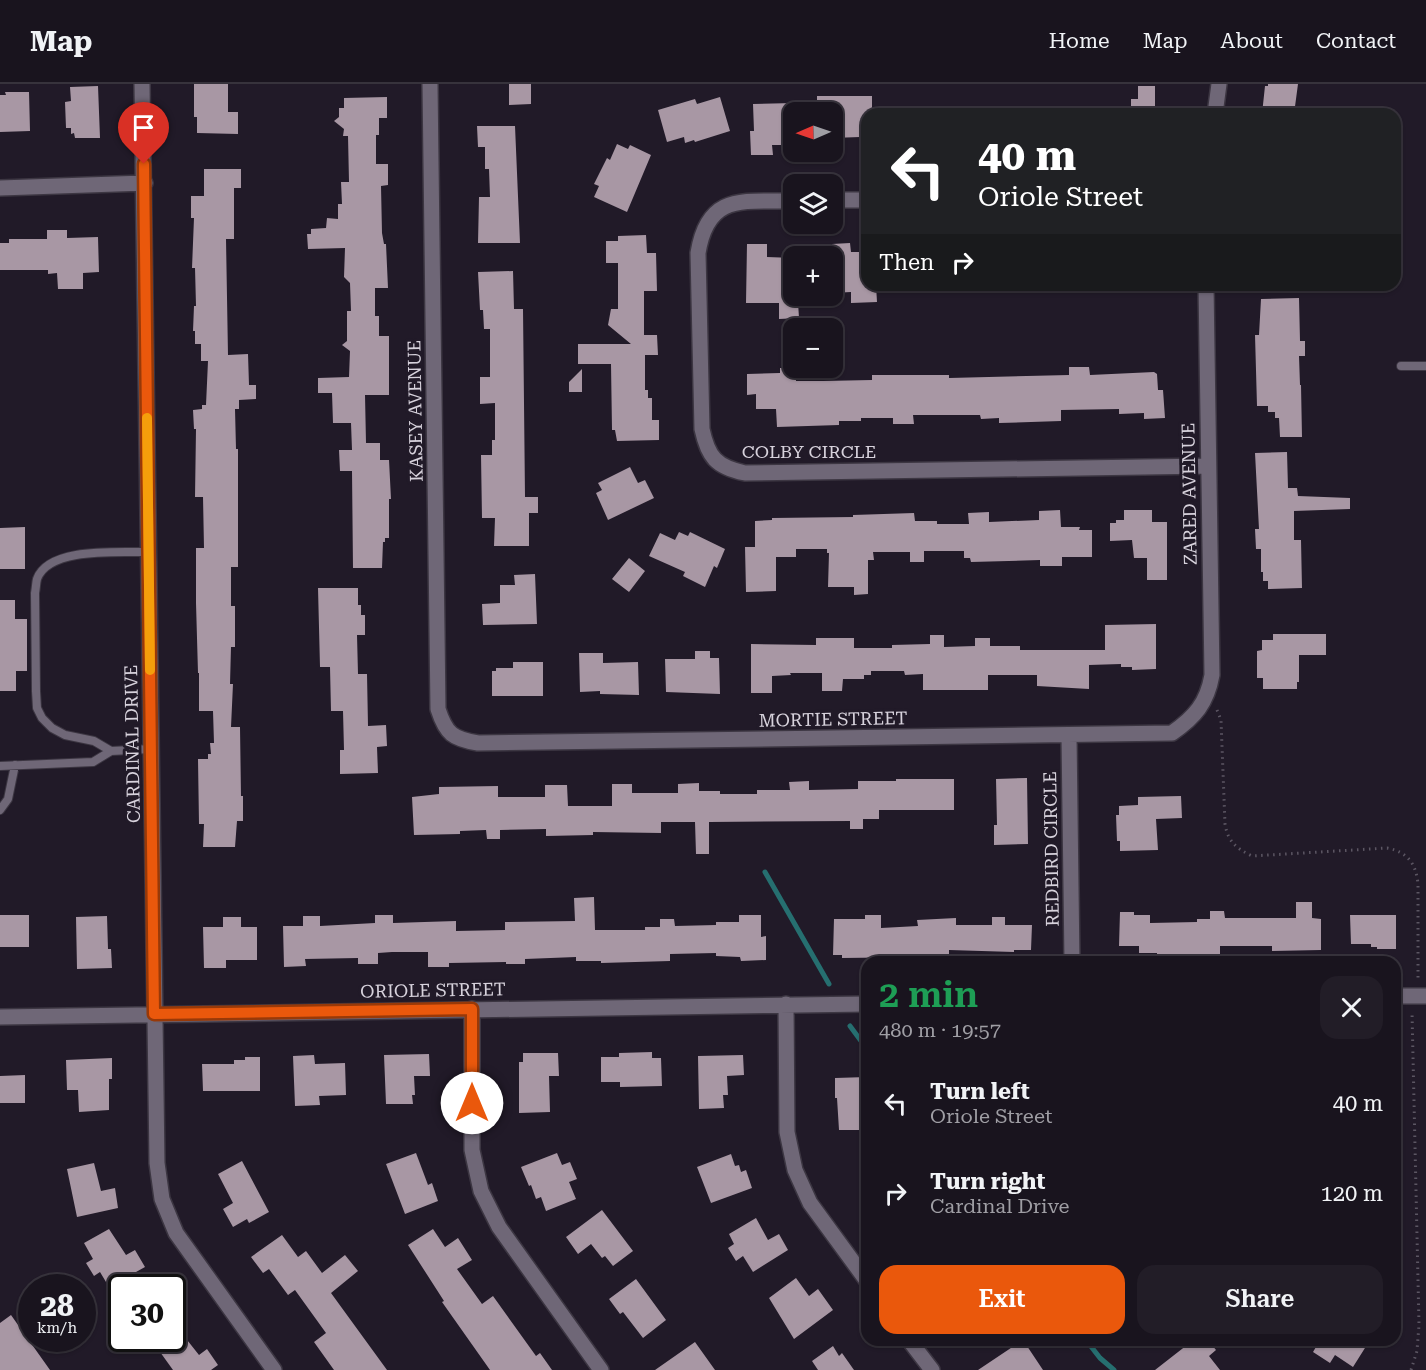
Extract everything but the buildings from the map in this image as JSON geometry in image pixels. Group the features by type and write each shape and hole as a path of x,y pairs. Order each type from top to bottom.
{"street":[{"name":"CARDINAL DRIVE","path":"142,84 157,1163 162,1198 176,1233 274,1370"},
{"name":"KASEY AVENUE","path":"430,84 438,709 442,723 450,734"},
{"path":"1216,108 1219,84"},
{"path":"0,188 145,183"},
{"path":"843,200 861,200"},
{"name":"COLBY CIRCLE","path":"783,201 740,202 723,207 709,218 701,236 698,253 702,429 705,445 714,460 727,469 744,473 1208,466"},
{"name":"ZARED AVENUE","path":"1206,291 1212,675 1209,693 1211,705"},
{"name":"MORTIE STREET","path":"450,734 462,740 478,743 1172,733 1211,705"},
{"name":"REDBIRD CIRCLE","path":"1069,736 1072,956"},
{"path":"1401,996 1421,996"},
{"path":"786,1004 787,1132 795,1170 810,1203 861,1273"},
{"name":"ORIOLE STREET","path":"0,1017 861,1004"},
{"path":"472,1009 472,1150 481,1191 499,1227 601,1370"},
{"path":"914,1346 932,1370"}],"lane":[{"path":"1401,366 1426,366"},
{"path":"111,751 94,741 65,735 52,728 42,718 37,708 35,593 38,577 45,568 68,556 85,553 149,552"},
{"path":"0,766 93,762 111,751 151,749"},
{"path":"0,810 8,799 15,765"}],"path":[{"path":"1211,705 1221,720 1224,824 1227,836 1236,848 1252,856 1387,848 1397,850 1407,857 1416,869 1421,996 1412,1004 1412,1038 1419,1325 1417,1351 1412,1370"}],"waterway":[{"path":"765,872 829,984"},
{"path":"850,1026 861,1041"},
{"path":"1091,1346 1114,1370"}],"slow traffic":[{"path":"147,418 150,670"}],"route":[{"path":"144,164 154,1014 472,1009 472,1103"}]}
